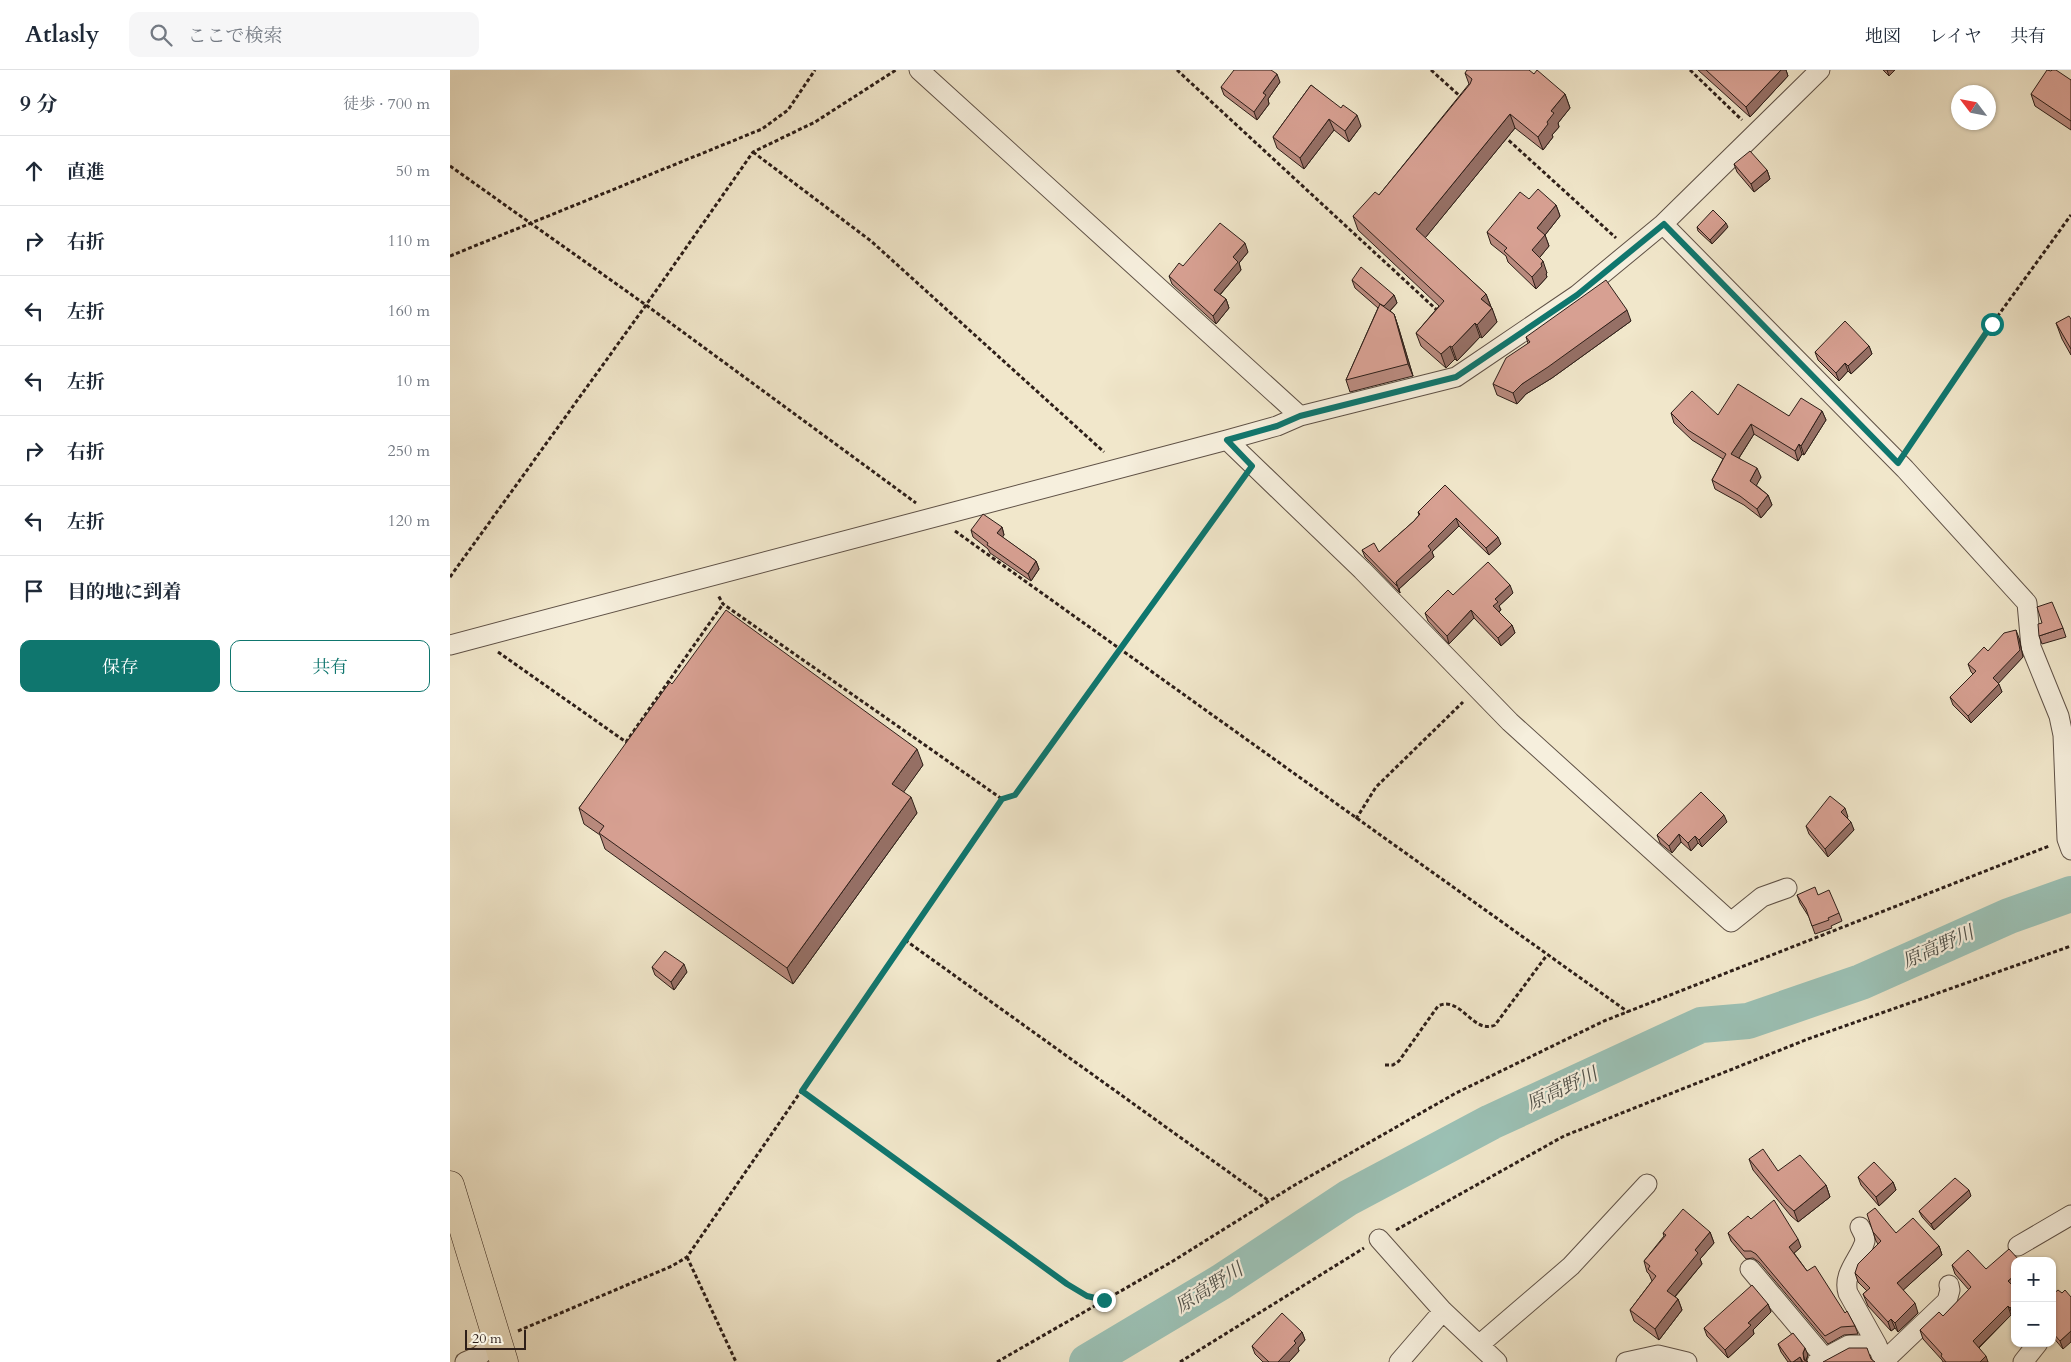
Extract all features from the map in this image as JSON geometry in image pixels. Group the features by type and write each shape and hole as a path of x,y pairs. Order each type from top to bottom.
{"highway":[{"path":"450,1185 500,1351"}],"street":[{"path":"919,70 1300,416"},
{"path":"450,645 1227,440 1277,426 1300,416 1456,377 1577,295 1664,224 1820,70"},
{"path":"1664,224 1898,463 2027,603 2031,647 2059,716 2063,735 2069,845"},
{"path":"1227,440 1362,570 1510,722 1731,922 1762,897 1787,888"},
{"path":"1478,1344 1571,1266 1647,1184"},
{"path":"2018,1246 2071,1215"},
{"path":"1860,1227 1865,1241 1845,1284 1882,1356"},
{"path":"1379,1239 1443,1311 1497,1362"},
{"path":"1750,1269 1820,1360 1850,1345 1882,1356"},
{"path":"1882,1356 1946,1301 1950,1290 1949,1285"},
{"path":"1399,1362 1443,1311"},
{"path":"2023,1362 2035,1347"},
{"path":"464,1362 500,1351"},
{"path":"1626,1362 1658,1355 1687,1362"}],"path":[{"path":"450,256 762,129 788,110 816,70"},
{"path":"450,577 646,305 753,152 815,122 896,70"},
{"path":"1177,70 1444,316"},
{"path":"1432,70 1468,104"},
{"path":"1690,70 1756,132"},
{"path":"1498,130 1630,252"},
{"path":"753,152 871,241 1121,468"},
{"path":"450,166 533,223 934,517 1628,1012"},
{"path":"1898,463 1992,324 2071,215"},
{"path":"500,1351 687,1257 1002,799 1015,795 1252,466"},
{"path":"709,576 723,604 1002,799"},
{"path":"477,638 626,742 723,604"},
{"path":"1356,819 1376,787 1477,688"},
{"path":"997,1362 1173,1261 1269,1201 1456,1093 1604,1021 2069,845"},
{"path":"905,940 1269,1201"},
{"path":"1180,1362 1379,1239 1564,1136 1808,1039 2071,946"},
{"path":"1385,1065 1392,1065 1399,1061 1438,1006 1452,1004 1483,1026 1489,1028 1495,1025 1547,955"},
{"path":"802,1091 1067,1284 1087,1296 1104,1300"},
{"path":"687,1257 736,1362"}],"building":[{"path":"1234,70 1271,70 1277,74 1263,93 1266,95 1254,112 1221,87"},
{"path":"1467,70 1529,70 1534,74 1537,70 1565,94 1551,111 1554,113 1538,137 1510,114 1416,229 1486,294 1481,299 1492,308 1477,325 1475,323 1452,347 1450,346 1441,354 1416,333 1444,301 1353,216 1375,192 1379,195 1470,84 1472,79 1465,73"},
{"path":"1706,70 1781,70 1746,107"},
{"path":"2047,70 2056,70 2071,80 2071,121 2031,94"},
{"path":"1311,85 1341,108 1343,105 1357,115 1345,131 1329,119 1300,158 1273,137"},
{"path":"1750,151 1767,170 1751,184 1734,164"},
{"path":"1538,189 1556,205 1537,228 1545,235 1532,250 1543,261 1542,266 1532,277 1504,251 1507,248 1487,232 1520,192 1529,199"},
{"path":"1713,210 1726,223 1710,240 1697,227"},
{"path":"1220,223 1245,243 1233,257 1238,262 1214,290 1226,299 1213,316 1169,276 1179,263 1183,266"},
{"path":"1361,267 1394,295 1384,306 1352,280"},
{"path":"1606,280 1627,310 1522,384 1513,393 1493,384 1506,358 1530,342 1526,337"},
{"path":"1380,304 1394,314 1408,364 1346,380"},
{"path":"2069,316 2071,319 2071,349 2056,323"},
{"path":"1845,321 1869,346 1848,366 1845,363 1836,373 1815,352"},
{"path":"1738,384 1789,416 1801,398 1822,411 1801,446 1799,444 1795,451 1751,424 1731,454 1757,468 1750,481 1768,495 1757,509 1740,496 1712,480 1726,454 1688,430 1671,413 1692,391 1718,415"},
{"path":"1445,485 1498,537 1486,548 1456,518 1428,546 1431,550 1396,582 1397,586 1362,550 1374,543 1379,552 1414,521 1420,514 1418,512"},
{"path":"983,514 1002,527 997,533 1036,561 1028,574 987,545 988,543 971,530"},
{"path":"1488,562 1510,585 1495,599 1498,602 1493,606 1512,625 1498,638 1471,610 1447,636 1425,613 1448,590 1453,595"},
{"path":"2052,602 2063,628 2039,636 2038,624 2042,623 2037,607"},
{"path":"726,610 917,749 892,784 911,797 787,968 599,833 604,826 579,808 670,682 672,684"},
{"path":"2016,630 2020,650 1993,678 1999,684 1968,716 1950,697 1976,671 1968,664 1984,647 1988,651 2004,633"},
{"path":"1701,792 1724,815 1699,840 1695,836 1688,843 1679,834 1669,846 1657,835"},
{"path":"1830,796 1845,808 1841,812 1851,822 1825,849 1806,826"},
{"path":"1815,887 1818,895 1829,890 1839,913 1828,918 1829,920 1812,926 1806,909 1797,895"},
{"path":"665,951 684,964 671,982 652,967"},
{"path":"1763,1149 1778,1171 1800,1155 1826,1185 1794,1211 1749,1159"},
{"path":"1874,1162 1893,1182 1876,1197 1858,1177"},
{"path":"1955,1178 1969,1190 1931,1224 1919,1211"},
{"path":"1774,1200 1798,1239 1789,1247 1807,1271 1815,1266 1845,1313 1847,1311 1855,1326 1841,1327 1825,1336 1756,1254 1751,1251 1744,1251 1728,1233 1748,1216 1751,1219"},
{"path":"1875,1208 1896,1233 1913,1218 1939,1246 1897,1283 1915,1303 1895,1323 1891,1319 1888,1322 1865,1297 1863,1294 1870,1288 1855,1273 1858,1264 1881,1241 1873,1232 1867,1214"},
{"path":"1683,1209 1710,1232 1695,1250 1698,1253 1667,1291 1678,1299 1655,1329 1630,1310 1656,1276 1648,1269 1650,1266 1644,1261 1666,1235 1663,1233"},
{"path":"2009,1249 2016,1257 2011,1257 2011,1278 2008,1281 2011,1284 2011,1307 2008,1306 1973,1341 1986,1356 1980,1362 1946,1362 1941,1356 1942,1354 1920,1330 1939,1312 1943,1316 1971,1287 1952,1265 1968,1250 1986,1269"},
{"path":"1752,1285 1768,1304 1748,1323 1751,1325 1725,1350 1704,1328"},
{"path":"2058,1290 2062,1293 2065,1290 2071,1297 2071,1331 2060,1341 2056,1336 2056,1292"},
{"path":"1282,1313 1302,1332 1294,1341 1296,1343 1278,1362 1269,1362 1252,1346"},
{"path":"1793,1333 1805,1348 1803,1353 1804,1360 1808,1362 1803,1362 1800,1357 1791,1362 1778,1344"},
{"path":"1849,1348 1867,1348 1871,1359 1875,1362 1823,1362"}],"waterway":[{"name":"原高野川","path":"1087,1362 1221,1282 1348,1198 1491,1122 1701,1025 1748,1021 1861,982 2009,916 2071,894"}],"route":[{"path":"1104,1300 1087,1296 1067,1284 802,1091 1002,799 1015,795 1252,466 1227,440 1277,426 1300,416 1456,377 1577,295 1664,224 1898,463 1992,324"}]}
